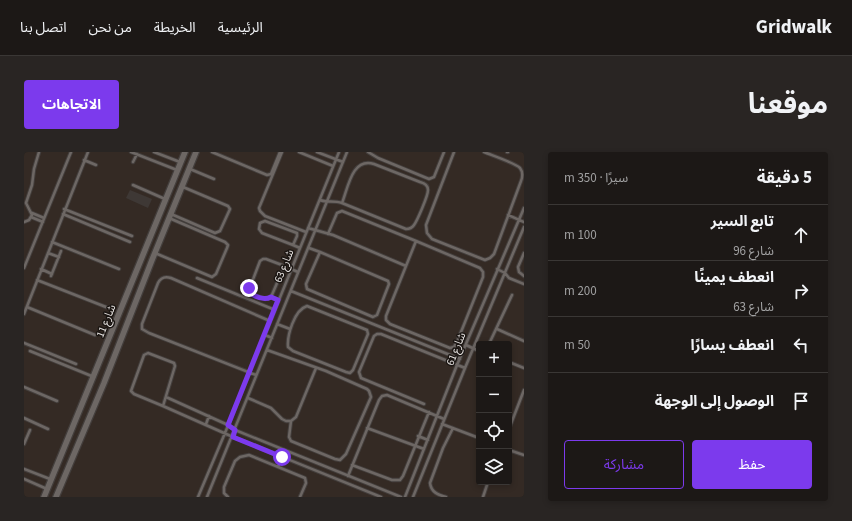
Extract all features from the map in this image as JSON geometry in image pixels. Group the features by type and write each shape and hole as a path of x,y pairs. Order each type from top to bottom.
{"street":[{"name":"شارع 11","path":"44,497 185,152"},
{"name":"شارع 11","path":"56,497 104,384 155,252 196,152"}],"lane":[{"path":"40,152 26,203 27,207 32,213 44,218"},
{"path":"24,268 71,152"},
{"path":"24,314 64,209 88,152"},
{"path":"131,152 178,170"},
{"path":"154,152 181,163"},
{"path":"212,152 267,176 271,174 281,152"},
{"path":"281,152 259,208 265,216 306,232"},
{"path":"299,152 333,166"},
{"path":"318,152 343,162"},
{"name":"شارع 63","path":"198,497 339,152"},
{"name":"شارع 63","path":"207,497 233,437 256,375 347,152"},
{"path":"368,152 378,158 429,179 434,177 444,152"},
{"path":"454,152 426,225 426,229 432,239 482,259 488,259 494,254 522,177 521,170 516,165 484,152"},
{"path":"133,162 136,154"},
{"path":"84,160 96,165"},
{"path":"320,200 342,203 406,229 415,224 428,188 423,183 366,162 362,163 356,168 342,203"},
{"path":"190,169 214,179"},
{"path":"134,185 166,199"},
{"path":"170,216 217,233 220,231 229,211 228,206 182,187"},
{"name":"شارع 61","path":"405,497 457,365 524,208"},
{"path":"64,209 132,236"},
{"path":"328,234 337,213 342,211 416,241 478,267 483,272 483,277 454,347 450,348 390,324 386,320 387,313 416,241"},
{"path":"24,222 29,220 32,213"},
{"path":"63,214 130,242"},
{"path":"508,215 524,222"},
{"path":"155,252 212,277 216,274 228,248 227,244 223,241 170,216"},
{"path":"31,217 43,222"},
{"path":"293,245 297,234 265,220 260,223 259,228 262,233 300,248"},
{"name":"شارع 61","path":"413,497 524,227"},
{"path":"308,228 328,234 406,266"},
{"path":"52,242 119,269"},
{"path":"309,248 320,252 388,281 388,286 377,315 373,316 307,289 306,284 320,252"},
{"path":"41,269 52,275 61,251"},
{"path":"48,253 59,257"},
{"path":"524,253 518,270 524,276"},
{"path":"278,300 271,297 262,299 252,294 249,290 260,261 263,259 282,265 283,269"},
{"path":"283,269 298,272"},
{"path":"271,297 283,269"},
{"path":"497,269 505,273 509,278 524,284"},
{"path":"256,375 144,330 142,324 158,283 162,278 168,277 270,322"},
{"path":"197,278 275,310"},
{"path":"37,280 106,307"},
{"path":"291,291 460,359"},
{"path":"491,341 512,295"},
{"path":"307,306 365,328 368,334 353,370 348,373 290,350 288,347 288,340 290,330 300,310 307,306"},
{"path":"27,307 95,334"},
{"path":"277,324 290,330"},
{"path":"497,329 524,340"},
{"path":"424,404 361,378 359,372 374,336 381,334 465,368"},
{"path":"264,335 272,338"},
{"path":"24,343 76,364"},
{"path":"466,345 476,350"},
{"path":"267,350 316,368 367,389 370,394 370,399 345,457 340,460 293,443 289,436 291,421 296,417 316,368"},
{"path":"30,351 94,377"},
{"path":"163,406 175,365 148,353 144,355 131,391 134,394 233,437 381,497"},
{"path":"512,363 524,368"},
{"path":"24,387 57,401"},
{"path":"512,421 524,390"},
{"path":"348,476 380,398 383,395 444,419"},
{"path":"166,396 228,425 235,430 401,497"},
{"path":"248,398 271,408 282,419 291,421"},
{"path":"352,465 398,481 403,476 429,412"},
{"path":"206,424 209,416"},
{"path":"24,418 48,429"},
{"path":"442,424 476,437"},
{"path":"434,425 441,428"},
{"path":"368,428 424,449"},
{"path":"446,497 435,493 430,487 430,483 443,448 453,428"},
{"path":"24,444 30,430"},
{"path":"418,436 428,440"},
{"path":"512,451 524,455"},
{"path":"228,497 224,493 224,487 235,461 246,455 252,455 305,478 306,483 300,497"},
{"path":"278,466 282,457"},
{"path":"24,469 51,479"},
{"path":"24,479 47,489"},
{"path":"483,497 487,485"}],"shaded area":[{"path":"24,152 524,152 524,497 24,497"}],"building":[{"path":"130,190 152,199 148,208 126,198"}],"route":[{"path":"249,288 250,293 257,297 265,299 271,297 278,300 228,425 235,430 233,437 282,457"}]}
